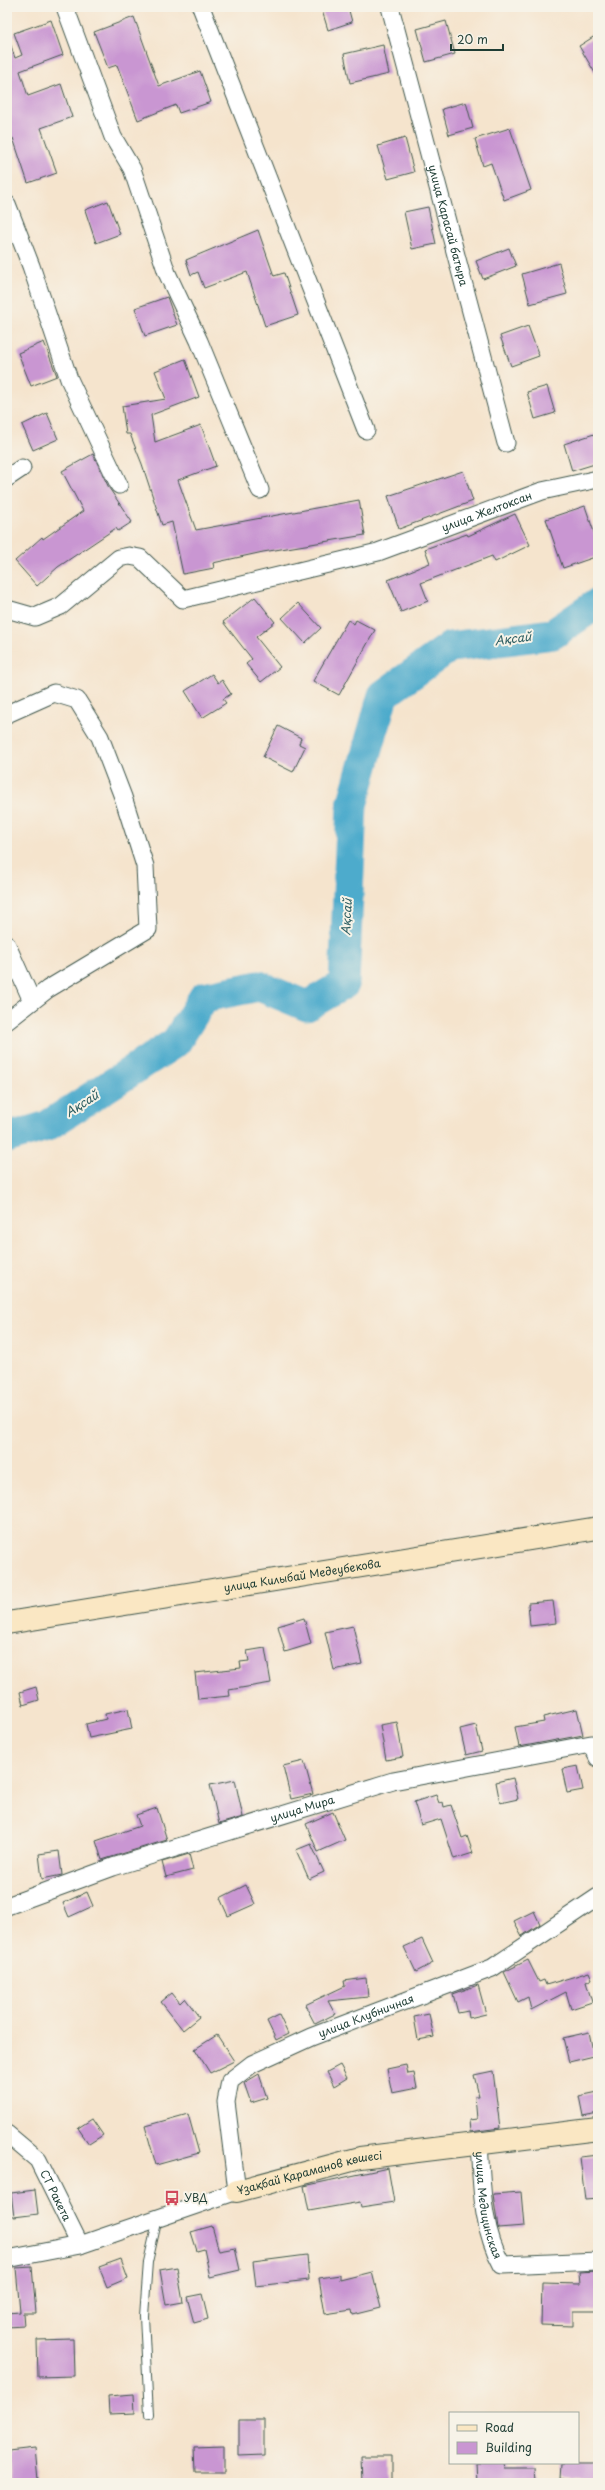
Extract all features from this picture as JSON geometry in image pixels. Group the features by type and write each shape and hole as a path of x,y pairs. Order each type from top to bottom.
{"main road":[{"name":"улица Килыбай Медеубекова","path":"7,1623 598,1528"},
{"name":"Ұзақбай Қараманов көшесі","path":"237,2191 360,2158 598,2129"}],"street":[{"path":"65,7 113,137 132,169 167,273 199,341 260,490"},
{"path":"201,7 366,430"},
{"name":"улица Карасай батыра","path":"390,7 506,443"},
{"path":"7,204 31,266 69,379 119,485"},
{"path":"7,478 22,468"},
{"name":"улица Желтоксан","path":"7,610 35,617 61,606 119,558 130,556 140,558 183,599 378,552 542,491 598,479"},
{"path":"7,714 54,693 77,700 100,738 123,797 145,866 148,930 48,989 7,1020"},
{"path":"7,945 32,1001"},
{"name":"улица Мира","path":"7,1906 113,1867 393,1781 591,1744 598,1758"},
{"name":"улица Клубничная","path":"237,2191 226,2102 230,2081 252,2064 312,2037 492,1968 598,1897"},
{"name":"СТ Ракета","path":"7,2134 38,2160 80,2245"},
{"name":"улица Медицинская","path":"479,2143 484,2214 492,2247 502,2265 598,2261"},
{"name":"Ұзақбай Қараманов көшесі","path":"7,2259 80,2245 237,2191"}],"lane":[{"path":"149,2415 144,2316 148,2262 158,2217"}],"building":[{"path":"321,7 348,7 352,22 328,30"},
{"path":"134,17 159,86 200,71 211,102 179,113 176,105 138,120 117,65 108,68 94,32"},
{"path":"51,20 63,55 20,71 28,96 61,84 72,117 41,128 57,173 28,183 13,138 7,139 7,41 9,40 15,58 22,55 14,33"},
{"path":"446,21 455,54 426,62 417,29"},
{"path":"598,34 598,78 579,46"},
{"path":"383,45 389,74 350,83 344,54"},
{"path":"466,102 473,128 449,135 442,109"},
{"path":"510,128 531,190 504,200 491,163 483,166 475,139"},
{"path":"405,138 414,172 388,179 378,146"},
{"path":"108,201 120,234 96,243 85,210"},
{"path":"428,207 436,244 412,249 404,212"},
{"path":"258,230 274,276 284,273 298,315 265,326 247,272 204,288 198,272 191,275 186,260"},
{"path":"509,248 516,266 483,279 476,261"},
{"path":"559,263 567,294 530,304 522,274"},
{"path":"167,297 177,325 145,336 135,308"},
{"path":"528,326 539,356 511,366 500,336"},
{"path":"44,342 57,376 31,386 18,353"},
{"path":"185,359 199,397 151,415 155,442 201,425 216,466 178,480 196,530 359,500 365,535 263,552 213,563 214,568 183,574 172,522 162,525 142,464 130,434 126,434 122,406 166,399 155,371"},
{"path":"547,386 555,413 535,419 527,392"},
{"path":"47,413 58,439 33,450 22,425"},
{"path":"594,434 598,447 598,463 572,471 564,444"},
{"path":"93,454 109,488 132,522 118,531 116,528 58,567 37,586 15,561 42,537 43,539 83,511 62,471"},
{"path":"463,471 473,501 399,529 388,496"},
{"path":"585,506 598,544 598,556 563,568 546,519"},
{"path":"515,514 530,545 495,562 492,556 421,583 428,601 401,612 388,580 430,563 425,549 467,534 468,536"},
{"path":"255,597 275,622 256,637 280,667 261,682 246,664 252,659 223,622"},
{"path":"298,603 321,628 305,643 282,618"},
{"path":"348,620 354,624 356,620 375,630 339,695 313,681"},
{"path":"212,674 218,683 222,680 231,694 223,699 226,703 202,718 185,691"},
{"path":"278,726 301,738 299,744 305,747 293,772 263,757"},
{"path":"553,1601 556,1623 530,1626 528,1603"},
{"path":"304,1618 311,1644 285,1652 278,1626"},
{"path":"353,1626 362,1664 334,1670 325,1632"},
{"path":"265,1648 271,1683 229,1690 230,1696 198,1699 195,1673 241,1668 240,1662 249,1661 247,1651"},
{"path":"36,1687 39,1700 23,1705 20,1692"},
{"path":"128,1709 132,1729 89,1738 86,1724 106,1719 105,1714"},
{"path":"577,1709 583,1735 519,1747 515,1727 544,1722 543,1717"},
{"path":"397,1722 403,1757 386,1760 380,1725"},
{"path":"476,1725 482,1751 466,1755 460,1729"},
{"path":"304,1761 313,1794 291,1799 283,1766"},
{"path":"578,1766 583,1790 567,1793 562,1769"},
{"path":"513,1778 518,1799 500,1803 496,1782"},
{"path":"235,1780 243,1817 219,1824 210,1785"},
{"path":"436,1795 439,1803 443,1802 444,1807 451,1805 462,1838 467,1836 473,1853 454,1859 441,1819 421,1825 414,1802"},
{"path":"157,1808 167,1840 102,1860 96,1841 140,1826 136,1815"},
{"path":"333,1812 345,1840 318,1852 306,1824"},
{"path":"311,1844 324,1872 309,1879 296,1850"},
{"path":"59,1851 62,1875 42,1879 39,1854"},
{"path":"189,1854 193,1870 166,1877 162,1862"},
{"path":"246,1885 255,1904 228,1916 220,1898"},
{"path":"87,1892 93,1906 69,1917 63,1903"},
{"path":"534,1911 540,1924 522,1936 514,1921"},
{"path":"422,1939 433,1963 416,1972 404,1947"},
{"path":"528,1960 539,1982 544,1980 546,1985 589,1972 592,1979 586,1982 592,2002 571,2009 566,1992 531,2010 528,1997 518,2002 504,1972"},
{"path":"366,1978 368,1997 328,2001 335,2014 315,2024 305,2005 345,1986 344,1981"},
{"path":"478,1985 486,2014 469,2018 468,2011 458,2013 453,1994"},
{"path":"172,1993 180,2003 185,1998 199,2017 183,2030 161,2002"},
{"path":"429,2014 434,2037 418,2040 414,2017"},
{"path":"279,2015 288,2034 276,2040 267,2021"},
{"path":"589,2032 594,2056 569,2062 563,2038"},
{"path":"217,2035 234,2061 210,2073 195,2049"},
{"path":"340,2065 347,2078 334,2086 327,2072"},
{"path":"406,2065 408,2074 414,2073 417,2088 392,2093 387,2069"},
{"path":"493,2071 500,2128 470,2132 469,2120 477,2119 475,2096 479,2096 474,2075"},
{"path":"259,2074 267,2098 251,2103 244,2083"},
{"path":"598,2092 598,2113 583,2116 579,2096"},
{"path":"188,2114 199,2153 156,2165 145,2126"},
{"path":"92,2119 103,2135 89,2144 78,2128"},
{"path":"598,2155 598,2199 585,2200 580,2157"},
{"path":"388,2168 394,2202 361,2207 360,2202 309,2211 304,2186"},
{"path":"35,2190 38,2214 14,2217 11,2193"},
{"path":"521,2192 524,2226 498,2228 493,2194"},
{"path":"212,2226 219,2251 235,2248 240,2270 210,2277 204,2249 197,2251 191,2232"},
{"path":"307,2255 309,2280 256,2286 253,2262"},
{"path":"121,2259 128,2278 107,2287 99,2267"},
{"path":"32,2267 36,2313 23,2313 24,2326 7,2327 7,2313 20,2312 16,2268"},
{"path":"177,2267 183,2302 166,2305 160,2270"},
{"path":"598,2271 598,2311 573,2311 573,2326 541,2325 542,2283 580,2284 579,2272"},
{"path":"372,2272 381,2308 353,2315 352,2310 325,2314 319,2278 340,2275 340,2280"},
{"path":"202,2294 208,2319 194,2323 187,2297"},
{"path":"73,2339 74,2376 38,2377 37,2340"},
{"path":"134,2394 135,2413 109,2414 108,2396"},
{"path":"239,2420 264,2420 264,2455 239,2456"},
{"path":"224,2446 224,2472 195,2472 194,2447"},
{"path":"35,2448 38,2480 11,2482 8,2451"},
{"path":"361,2456 391,2456 391,2483 362,2483"},
{"path":"598,2463 598,2481 560,2479 561,2464"},
{"path":"476,2464 504,2464 505,2468 534,2468 535,2483 477,2483"}],"waterway":[{"name":"Ақсай","path":"7,1138 47,1126 176,1042 204,997 259,986 307,1006 344,984 352,805 383,695 450,647 553,634 598,603"}],"place":[{"name":"УВД","path":"172,2198"}]}
